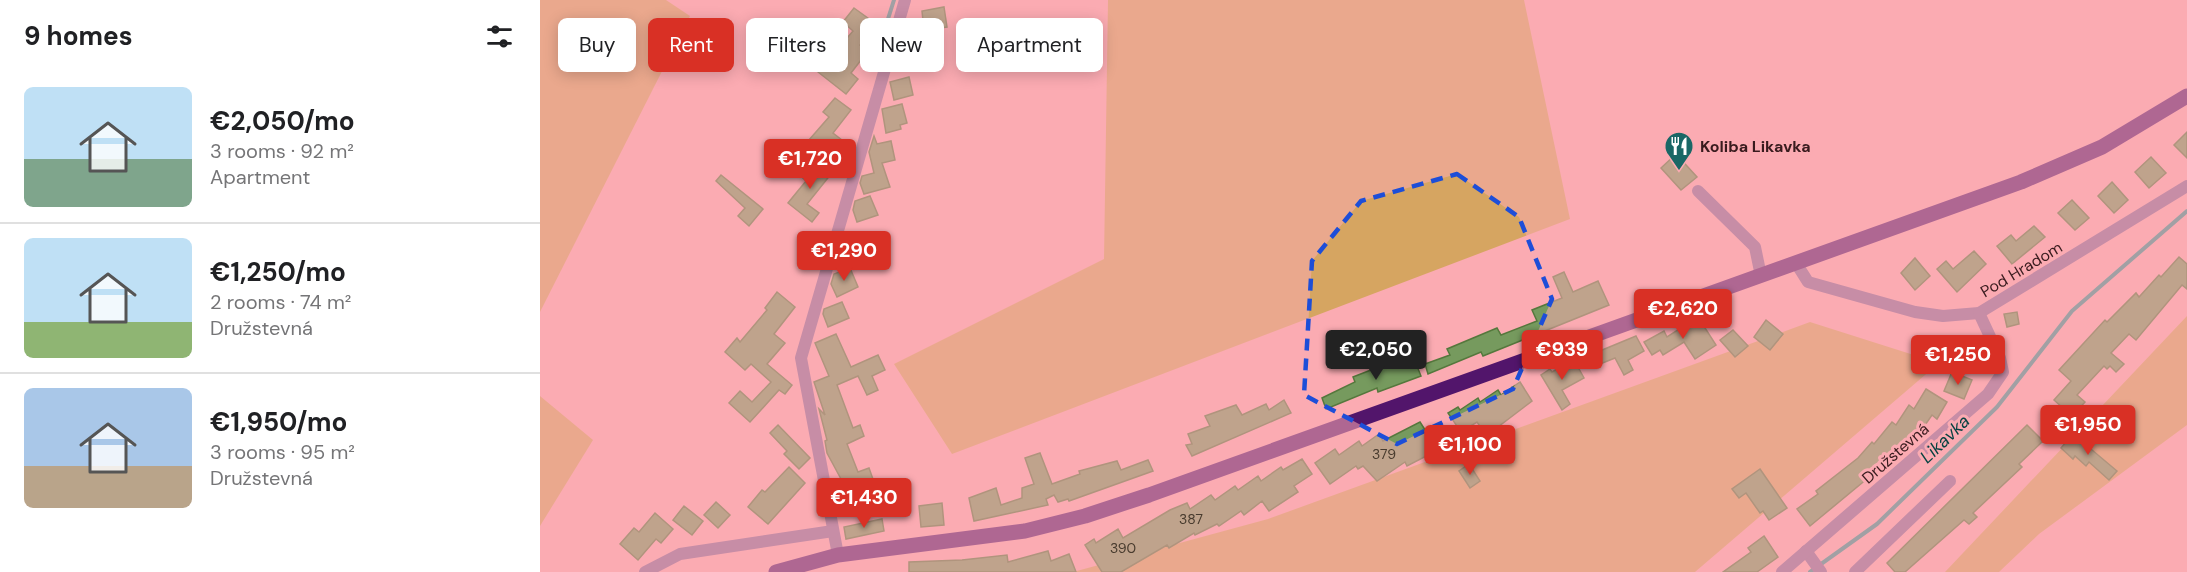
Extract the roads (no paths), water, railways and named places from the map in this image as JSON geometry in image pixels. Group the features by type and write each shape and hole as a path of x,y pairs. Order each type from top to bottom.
{"main road":[{"path":"776,572 838,555 984,538 1085,516 1761,276 2065,163 2128,134 2187,96"}],"street":[{"path":"838,555 801,358 905,0"},
{"name":"Pod Hradom","path":"1796,263 1808,282 1915,312 1943,316 1979,313 2187,186"},
{"path":"1698,191 1755,247 1761,276"},
{"name":"Družstevná","path":"1782,572 1988,394 2003,372 2000,358 1979,313"},
{"path":"1855,572 1950,482"},
{"path":"645,572 680,554 833,531"},
{"path":"1806,551 1821,572"}],"waterway":[{"path":"888,18 894,0"},
{"name":"Likavka","path":"1810,572 1877,524 1997,407 2072,311 2187,211"}],"place":[{"name":"Koliba Likavka","path":"1679,172"}]}
